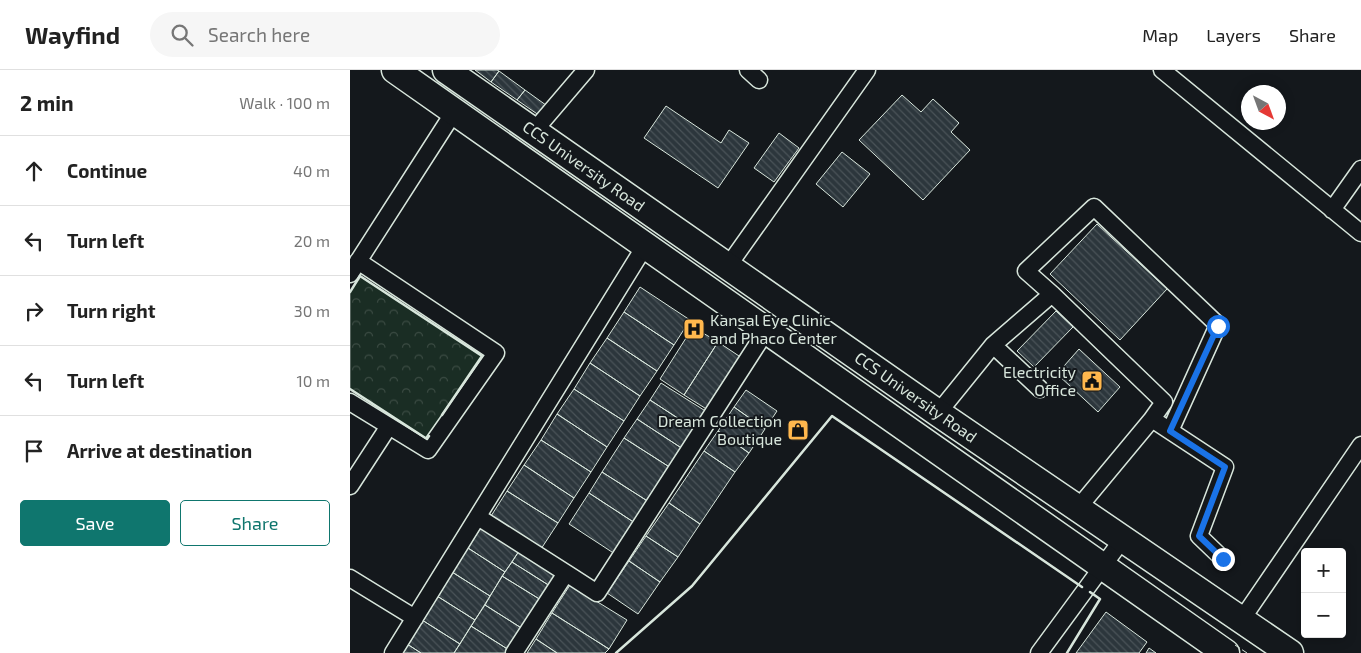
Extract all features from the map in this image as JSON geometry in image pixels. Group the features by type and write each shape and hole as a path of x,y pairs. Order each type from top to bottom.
{"highway":[{"name":"CCS University Road","path":"395,70 1102,568 1226,653"},
{"name":"CCS University Road","path":"446,70 938,413 1290,653"}],"street":[{"path":"534,131 586,70"},
{"path":"728,266 867,70"},
{"path":"1162,70 1361,233"},
{"path":"350,402 428,450 496,353 354,268 454,112"},
{"path":"1332,210 1361,169"},
{"path":"1078,508 1164,402 1052,294 1026,272 1094,207 1218,326 1170,431"},
{"path":"393,653 645,246"},
{"path":"938,413 993,346 1052,294"},
{"path":"478,517 597,593 766,331"},
{"path":"993,346 1040,389"},
{"path":"1152,419 1225,467 1199,536 1223,559"},
{"path":"350,486 389,426"},
{"path":"1242,619 1361,445"},
{"path":"1039,653 1122,540"},
{"path":"514,653 566,574"},
{"path":"350,578 415,618"}],"green space":[{"path":"360,276 482,356 427,439 350,389 350,292"}],"building":[{"path":"475,70 497,70 499,71 491,82"},
{"path":"499,71 525,90 517,100 491,82"},
{"path":"525,90 550,108 543,118 517,100"},
{"path":"902,95 921,112 933,99 959,123 951,132 970,150 923,200 859,140"},
{"path":"666,106 721,143 729,130 749,143 718,188 644,138"},
{"path":"779,133 799,148 774,182 754,168"},
{"path":"842,152 870,174 843,207 816,184"},
{"path":"1097,224 1167,289 1120,340 1050,274"},
{"path":"640,287 690,320 674,345 624,312"},
{"path":"1056,311 1073,327 1034,367 1017,351"},
{"path":"624,312 674,345 657,371 607,338"},
{"path":"693,327 718,342 684,395 660,379"},
{"path":"607,338 657,371 640,396 590,363"},
{"path":"718,342 742,358 708,410 684,395"},
{"path":"1079,349 1120,387 1098,412 1057,374"},
{"path":"590,363 640,396 624,421 574,389"},
{"path":"661,383 707,412 696,430 650,400"},
{"path":"574,389 624,421 607,447 557,414"},
{"path":"746,390 777,411 765,429 734,407"},
{"path":"650,400 696,430 683,449 637,419"},
{"path":"734,407 765,429 749,453 718,431"},
{"path":"557,414 607,447 591,472 541,440"},
{"path":"637,419 683,449 671,468 624,438"},
{"path":"718,431 749,453 735,472 704,451"},
{"path":"624,438 671,468 649,502 602,472"},
{"path":"541,440 591,472 574,498 524,465"},
{"path":"704,451 735,472 700,524 669,503"},
{"path":"524,465 574,498 558,523 507,491"},
{"path":"602,472 649,502 635,523 589,493"},
{"path":"507,491 558,523 541,549 491,516"},
{"path":"589,493 635,523 615,554 569,524"},
{"path":"669,503 700,524 678,557 646,536"},
{"path":"483,524 521,548 505,572 468,548"},
{"path":"646,536 678,557 660,582 629,561"},
{"path":"468,548 505,572 490,596 452,572"},
{"path":"521,548 559,572 550,586 512,562"},
{"path":"629,561 660,582 638,614 607,593"},
{"path":"512,562 550,586 541,600 502,576"},
{"path":"452,572 490,596 475,620 437,596"},
{"path":"502,576 541,600 523,629 485,605"},
{"path":"570,585 627,620 609,649 552,613"},
{"path":"437,596 475,620 460,644 422,620"},
{"path":"485,605 523,629 509,650 471,626"},
{"path":"1106,612 1147,642 1139,653 1076,653"},
{"path":"552,613 609,649 605,653 557,653 536,639"},
{"path":"422,620 460,644 454,653 421,653 407,644"},
{"path":"471,626 509,650 508,653 454,653"},
{"path":"536,639 557,653 527,653"},
{"path":"407,644 421,653 401,653"},
{"path":"1149,648 1156,653 1146,653"}],"fence":[{"path":"1235,645 1247,653"}],"wall":[{"path":"350,292 360,276 482,356 442,415"},
{"path":"350,389 427,439 429,436"},
{"path":"616,653 692,586 832,416 1082,587"},
{"path":"1067,653 1100,599 1090,592"}],"place":[{"name":"Kansal Eye Clinic and Phaco Center","path":"694,329"},
{"name":"Electricity Office","path":"1092,381"},
{"name":"Dream Collection Boutique","path":"798,430"}],"route":[{"path":"1218,326 1170,431 1225,467 1199,536 1223,559"}]}
